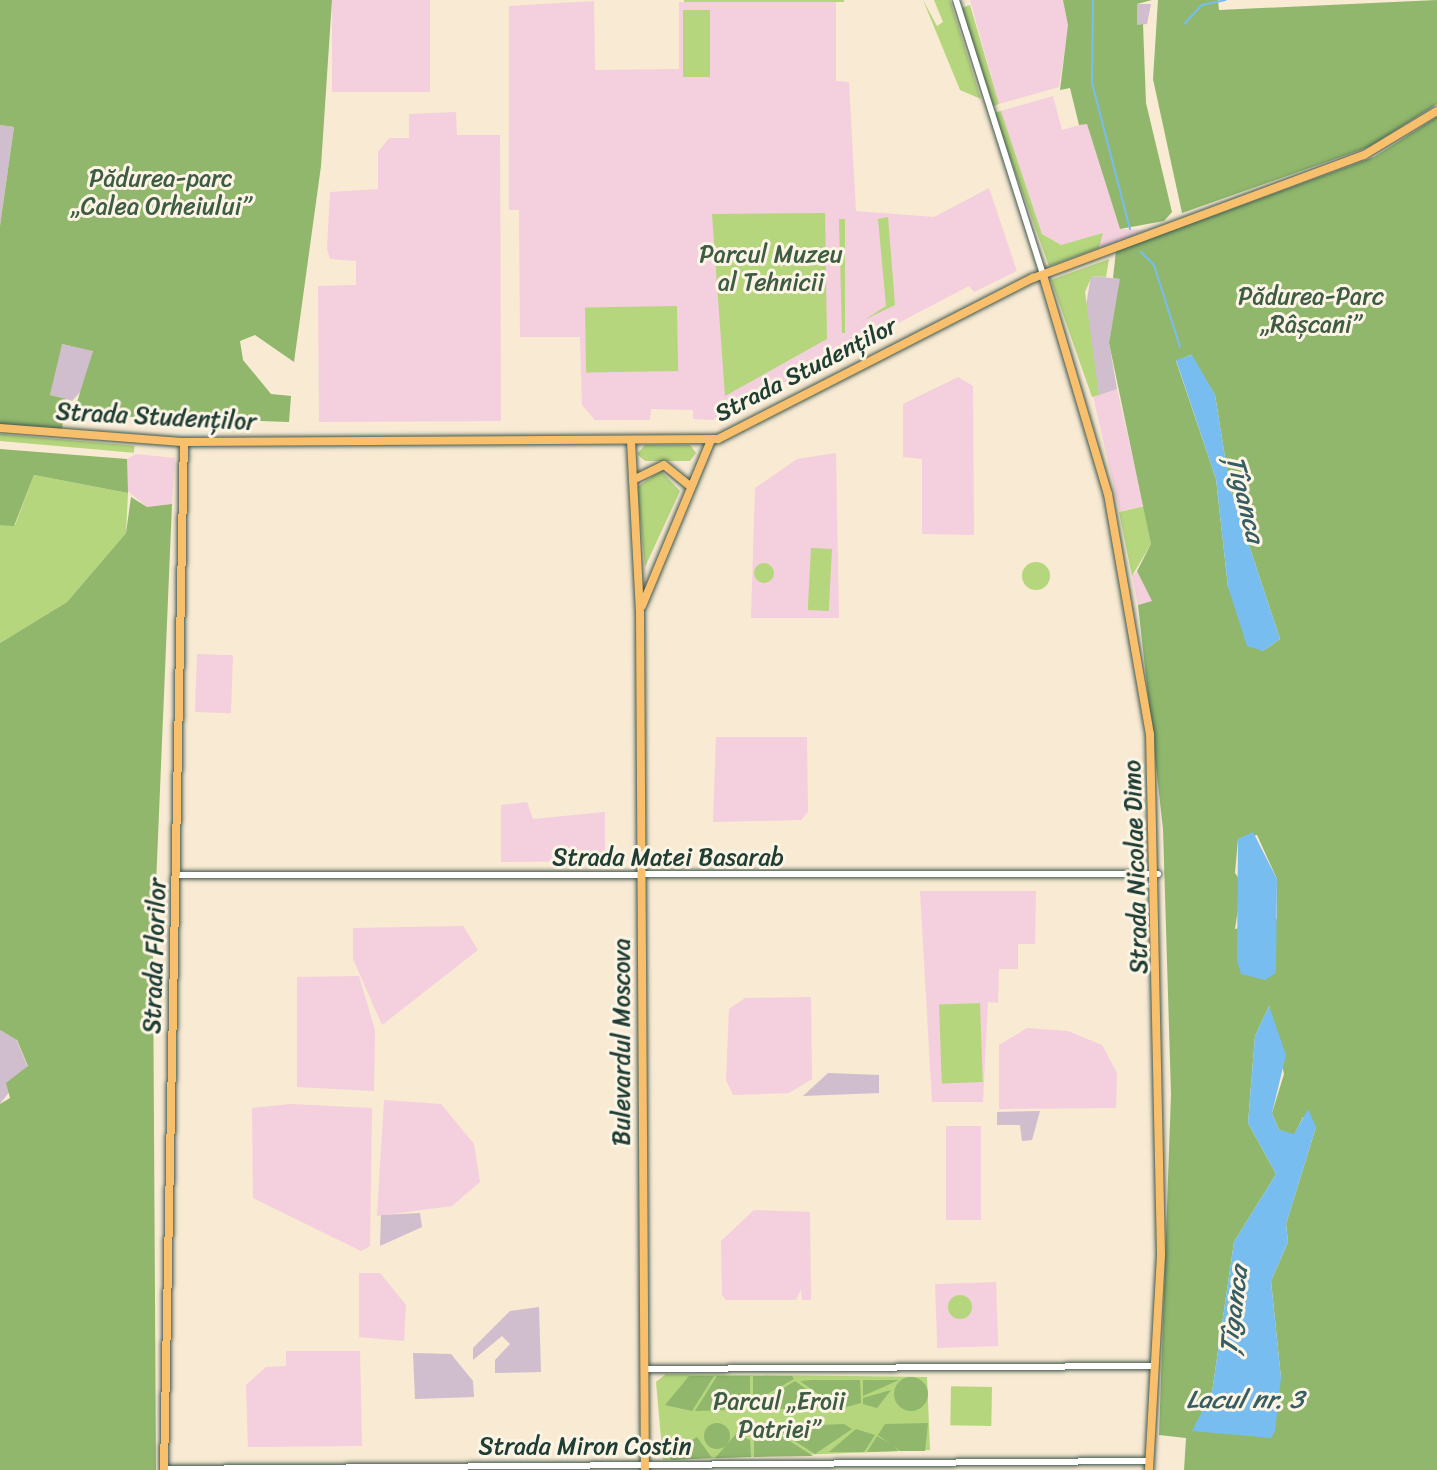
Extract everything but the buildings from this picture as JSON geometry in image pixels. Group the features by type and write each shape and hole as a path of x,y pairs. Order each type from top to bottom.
{"main road":[{"name":"Strada Studenților","path":"0,428 184,442 711,440 1043,275 1364,155 1437,111"},
{"name":"Strada Nicolae Dimo","path":"1043,275 1125,576 1150,734 1158,874 1161,1255 1149,1466"},
{"name":"Bulevardul Moscova","path":"640,614 654,568 711,440"},
{"name":"Bulevardul Moscova","path":"631,441 634,563 640,614 645,1467"},
{"name":"Strada Florilor","path":"164,1470 184,442"},
{"path":"632,481 664,465 689,485"},
{"path":"634,563 654,568"}],"street":[{"path":"956,0 1043,275"},
{"name":"Strada Matei Basarab","path":"177,875 1158,874"},
{"path":"644,1369 1154,1366"},
{"name":"Strada Miron Costin","path":"164,1470 1149,1466"}],"shaded area":[{"path":"332,0 430,0 430,92 332,92"},
{"path":"970,0 1091,0 1066,42 1059,87 999,104"},
{"path":"594,1 595,70 679,69 679,2 836,2 836,81 849,82 856,211 934,217 989,188 1017,271 974,292 969,286 713,420 693,419 693,410 651,409 650,420 595,420 582,405 580,337 520,337 519,210 509,210 509,6"},
{"path":"1137,4 1151,4 1147,24 1137,25"},
{"path":"1053,96 1062,130 1087,123 1120,229 1147,230 1099,248 1102,234 1061,245 1042,234 1001,111"},
{"path":"456,112 457,135 500,135 501,421 319,422 318,286 356,285 356,261 330,259 327,249 330,192 378,189 378,152 389,138 409,138 409,114"},
{"path":"0,125 14,127 0,226"},
{"path":"1091,276 1121,279 1109,343 1117,389 1099,395 1085,311"},
{"path":"61,344 93,350 84,388 72,401 50,395"},
{"path":"958,377 973,386 974,535 922,534 922,459 903,457 903,404"},
{"path":"1117,389 1144,506 1120,512 1093,395"},
{"path":"836,453 839,618 751,618 755,488 797,459"},
{"path":"136,454 175,458 172,504 147,507 123,487 127,459"},
{"path":"1137,571 1150,584 1153,601 1138,605 1132,576"},
{"path":"197,654 233,655 231,713 195,712"},
{"path":"716,737 807,737 808,812 801,820 713,822"},
{"path":"527,802 533,819 605,812 605,861 501,862 501,805"},
{"path":"920,891 1036,891 1035,944 1018,944 1018,969 999,969 998,1003 988,1002 983,1102 932,1102"},
{"path":"463,926 478,950 382,1025 353,959 353,928"},
{"path":"359,976 375,1030 374,1091 297,1087 297,977"},
{"path":"811,997 812,1079 789,1093 733,1095 726,1080 729,1009 745,998"},
{"path":"1027,1028 1068,1031 1102,1045 1117,1073 1116,1108 999,1109 999,1045"},
{"path":"0,1030 16,1039 28,1067 0,1104"},
{"path":"828,1073 879,1075 879,1093 803,1096"},
{"path":"384,1100 441,1104 474,1144 480,1182 452,1206 377,1216"},
{"path":"290,1104 372,1108 370,1246 361,1251 253,1198 252,1108"},
{"path":"1040,1111 1032,1140 1022,1141 1020,1125 997,1125 997,1112"},
{"path":"946,1126 981,1126 981,1220 946,1220"},
{"path":"754,1210 810,1212 811,1300 802,1300 801,1289 796,1300 726,1300 722,1295 721,1241"},
{"path":"420,1213 422,1227 380,1246 381,1215"},
{"path":"359,1273 380,1273 406,1305 404,1341 359,1337"},
{"path":"996,1282 998,1346 937,1348 935,1284"},
{"path":"539,1307 541,1372 495,1373 495,1360 510,1344 502,1336 473,1360 473,1348 510,1311"},
{"path":"286,1351 360,1351 362,1446 248,1447 246,1385 266,1367 286,1366"},
{"path":"413,1353 451,1354 473,1381 474,1397 415,1399"}],"green space":[{"name":"Pădurea-parc „Calea Orheiului”","path":"0,0 332,0 321,166 294,362 255,335 240,341 243,360 271,394 291,396 289,422 73,415 93,351 62,344 50,395 66,399 62,429 0,424 0,226 14,127 0,125"},
{"path":"844,0 844,2 684,2"},
{"path":"923,0 937,26 943,22 934,0 950,0 981,99 960,90"},
{"path":"1063,0 1152,0 1137,4 1137,25 1143,24 1146,103 1172,212 1164,221 1120,229 1087,124 1079,125 1070,88 1060,90 1068,25"},
{"path":"1158,0 1218,0 1219,10 1437,0 1437,104 1369,147 1182,213 1153,79"},
{"path":"970,5 999,104 991,107 959,9"},
{"path":"683,10 710,10 710,77 683,77"},
{"path":"1024,104 1001,111 1042,234 1061,245 1103,233 1099,248 1049,266 994,113"},
{"name":"Pădurea-Parc „Râșcani”","path":"1437,117 1437,1470 1184,1470 1186,1438 1159,1435 1171,1094 1163,829 1138,605 1152,601 1137,571 1151,544 1109,343 1120,279 1113,278 1116,251 1374,157","holes":["1191,355 1215,395 1230,488 1280,639 1263,651 1228,587 1216,479 1176,361","1257,835 1277,879 1277,919 1235,929 1242,883 1235,873 1238,839","1269,1006 1284,1074 1272,1113 1279,1130 1294,1135 1303,1117 1316,1127 1286,1224 1288,1242 1271,1281 1281,1378 1198,1410 1212,1392 1234,1242 1276,1174 1248,1123 1255,1036"]},
{"name":"Parcul Muzeu al Tehnicii","path":"825,213 827,339 725,396 712,214"},
{"path":"888,217 895,305 864,320 886,306 878,219"},
{"path":"839,219 845,219 845,333 842,333"},
{"path":"1109,259 1106,277 1092,276 1085,292 1099,395 1092,397 1051,280"},
{"path":"677,306 678,371 586,373 585,308"},
{"path":"0,434 134,446 134,453 0,441"},
{"path":"645,445 690,445 696,453 690,461 645,461 637,454"},
{"path":"0,449 127,459 128,493 34,475 14,526 0,525"},
{"path":"661,471 680,491 645,567 637,487"},
{"path":"34,475 128,493 126,533 67,602 0,643 0,525 15,525"},
{"path":"131,497 147,507 172,504 153,956 156,1470 0,1470 0,1104 10,1098 6,1083 28,1066 17,1040 0,1030 0,643 67,602 126,533"},
{"path":"1145,506 1151,544 1132,576 1119,512"},
{"path":"811,548 832,549 829,611 808,610"},
{"path":"1036,562 1046,566 1050,576 1046,586 1036,590 1026,586 1022,576 1026,566"},
{"path":"764,563 771,566 774,573 771,580 764,583 757,580 754,573 757,566"},
{"path":"980,1003 983,1082 942,1083 939,1004"},
{"path":"960,1295 968,1299 972,1307 968,1315 960,1319 952,1315 948,1307 952,1299"},
{"name":"Parcul „Eroii Patriei”","path":"666,1374 927,1377 930,1450 663,1460 656,1382"},
{"path":"689,1376 714,1376 692,1411 665,1405"},
{"path":"717,1376 750,1376 750,1395 731,1410 695,1411"},
{"path":"753,1376 792,1376 794,1379 762,1397 753,1395"},
{"path":"911,1377 923,1382 928,1394 923,1406 911,1411 899,1406 894,1394 899,1382"},
{"path":"860,1380 861,1403 839,1409 800,1381"},
{"path":"863,1380 899,1380 863,1396"},
{"path":"795,1381 835,1409 773,1409 765,1399"},
{"path":"951,1386 992,1387 991,1426 950,1425"},
{"path":"891,1390 877,1408 863,1404 863,1398"},
{"path":"717,1423 726,1427 730,1436 726,1445 717,1449 708,1445 704,1436 708,1427"},
{"path":"928,1423 925,1451 900,1451 878,1435 885,1424"},
{"path":"844,1424 852,1429 815,1454 773,1427"},
{"path":"771,1429 813,1456 754,1457 754,1440"},
{"path":"856,1429 875,1435 864,1452 829,1452"},
{"path":"736,1434 750,1440 751,1457 715,1458"},
{"path":"877,1436 894,1446 898,1451 867,1452"},
{"path":"697,1437 712,1458 671,1460 671,1452"}],"water":[{"path":"1192,355 1215,395 1230,488 1280,639 1263,651 1247,646 1228,587 1216,479 1176,360"},
{"path":"1253,832 1277,879 1276,973 1265,980 1241,974 1237,961 1238,839"},
{"name":"Lacul nr. 3","path":"1269,1006 1286,1055 1272,1113 1279,1130 1294,1134 1308,1109 1316,1127 1286,1224 1288,1242 1271,1281 1281,1378 1275,1431 1271,1438 1192,1431 1212,1392 1234,1242 1276,1174 1248,1123 1255,1036"}],"waterway":[{"name":"Țîganca","path":"1093,0 1092,83 1130,229"},
{"path":"1184,24 1202,5 1225,0"},
{"name":"Țîganca","path":"1141,252 1154,265 1180,347"}]}
